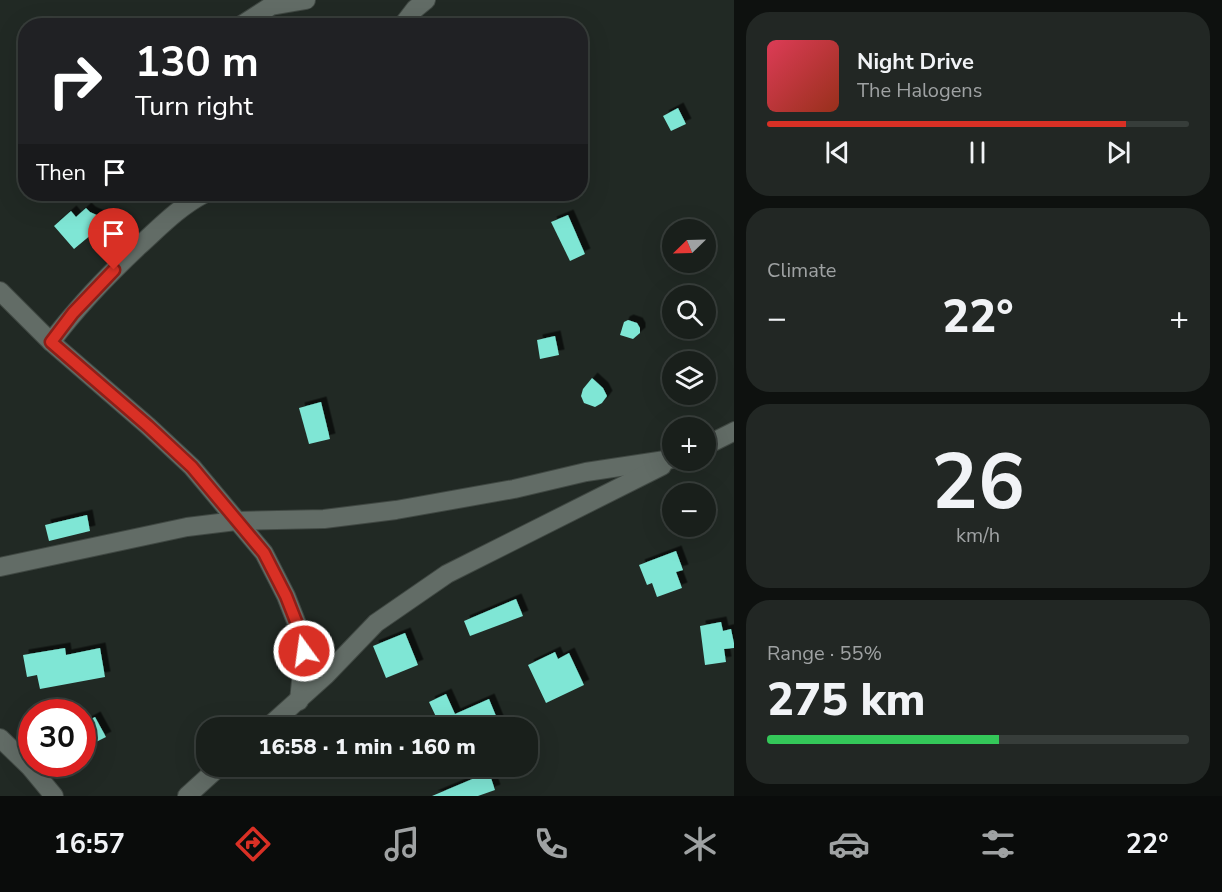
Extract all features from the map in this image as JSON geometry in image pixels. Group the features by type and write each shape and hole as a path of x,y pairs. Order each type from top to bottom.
{"street":[{"path":"252,18 271,6 306,0"},
{"path":"406,18 414,3"},
{"path":"51,342 98,285 191,201"},
{"path":"0,291 51,342 192,467 264,553 286,596 299,629 304,651 299,701"},
{"path":"716,440 734,432"},
{"path":"0,567 187,527 236,521 324,519 396,510 514,489 586,472 662,462"},
{"path":"280,717 299,701 376,623 447,574 662,466"},
{"path":"0,738 30,767 54,796"},
{"path":"187,796 208,777"}],"building":[{"path":"678,108 686,124 671,131 663,116"},
{"path":"86,208 101,217 94,224 98,229 74,249 54,226 71,211 76,217"},
{"path":"568,215 585,254 570,261 551,222"},
{"path":"628,320 637,323 640,328 640,333 633,339 620,335 624,322"},
{"path":"555,336 559,355 540,359 537,340"},
{"path":"592,378 603,388 607,396 595,407 584,403 581,396 583,389"},
{"path":"321,402 330,439 309,444 299,408"},
{"path":"87,515 90,531 49,541 45,525"},
{"path":"676,551 683,570 676,572 682,588 657,597 652,583 647,585 639,565"},
{"path":"516,599 523,616 470,636 464,621"},
{"path":"721,622 723,631 731,629 734,648 724,649 726,662 705,665 700,626"},
{"path":"405,633 418,665 386,678 373,646"},
{"path":"65,648 66,655 100,648 105,677 40,689 37,675 27,677 23,655"},
{"path":"555,652 558,659 569,653 584,685 546,703 528,665"},
{"path":"446,694 455,714 489,699 496,717 436,717 429,702"},
{"path":"96,719 106,737 96,742"},
{"path":"477,777 491,777 495,790 478,796 432,796"}],"route":[{"path":"114,270 73,313 51,342 192,467 264,553 286,596 299,629 304,651"}]}
